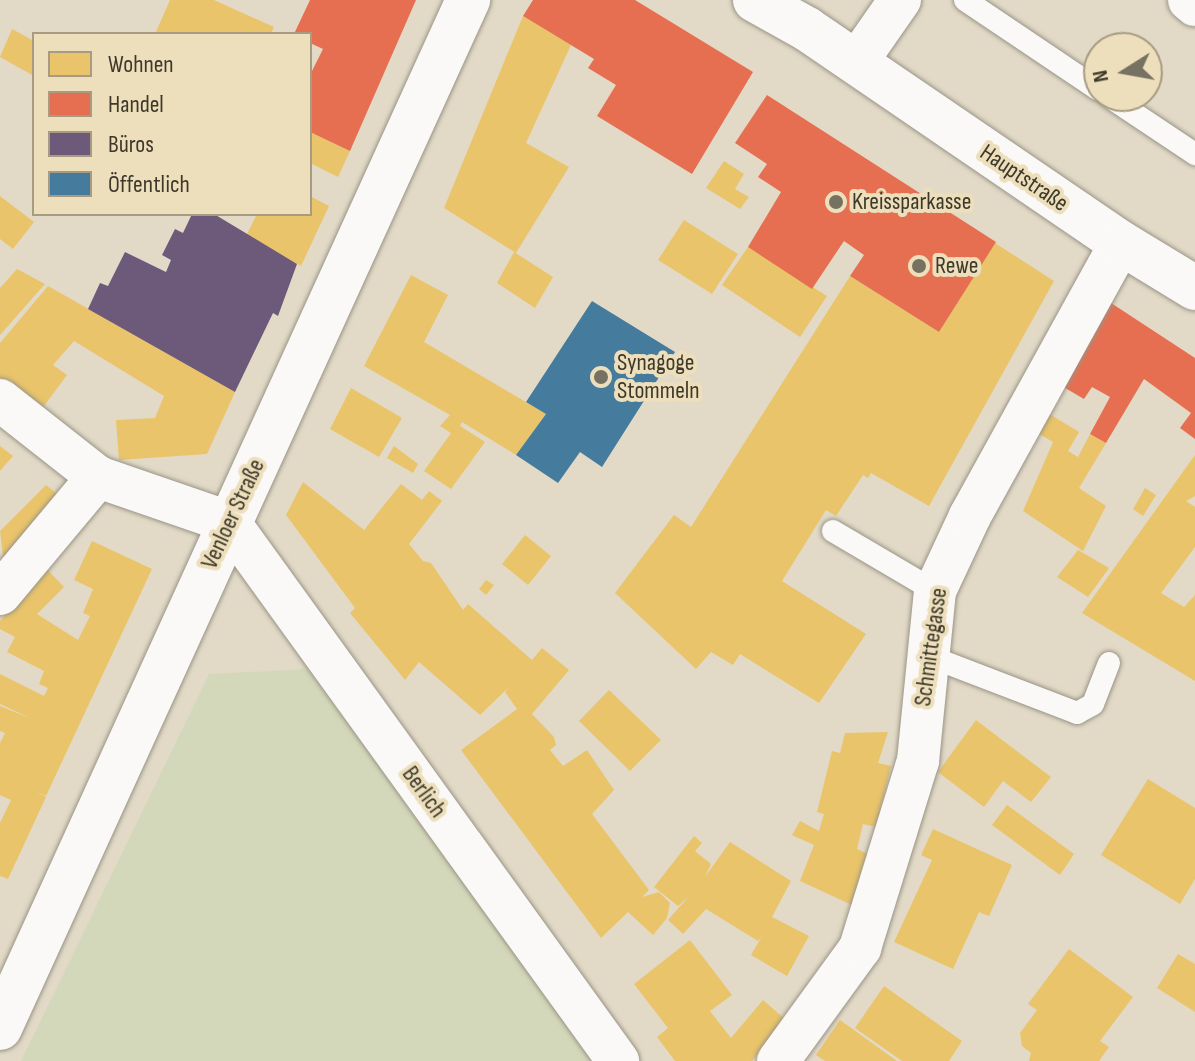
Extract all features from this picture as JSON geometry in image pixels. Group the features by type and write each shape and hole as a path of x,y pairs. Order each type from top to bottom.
{"street":[{"name":"Venloer Straße","path":"0,1028 468,0"},
{"name":"Hauptstraße","path":"755,0 856,63 1121,243 1195,288"},
{"path":"856,63 900,0"},
{"path":"1189,0 1195,5"},
{"name":"Schmittegasse","path":"778,1061 860,948 918,761 926,655 935,591 970,516 1121,243"},
{"path":"0,400 98,477 229,522"},
{"path":"0,594 98,477"},
{"name":"Berlich","path":"229,522 618,1061"}],"lane":[{"path":"965,0 1083,79"},
{"path":"1132,112 1195,154"},
{"path":"833,531 935,591"},
{"path":"926,655 1077,713 1093,704 1109,663"}],"green space":[{"path":"307,669 603,1061 21,1061 209,674"}],"building: Wohnen":[{"path":"170,0 214,0 274,27 272,32 156,32"},
{"path":"523,16 571,45 526,143 569,167 516,253 444,208"},
{"path":"12,29 32,40 32,75 0,57"},
{"path":"312,133 350,151 338,177 312,164"},
{"path":"724,161 744,174 735,189 749,197 740,209 706,188"},
{"path":"0,196 34,222 13,249 0,239"},
{"path":"312,197 329,206 301,266 246,236 256,216 312,216"},
{"path":"684,220 738,254 712,294 658,260"},
{"path":"995,243 1054,281 929,506 871,473 868,478 863,475 836,516 826,510 782,581 866,634 819,703 740,654 733,665 711,652 696,669 615,593 674,515 691,527 850,276 939,332"},
{"path":"748,247 827,296 800,337 722,285"},
{"path":"514,252 553,277 535,308 497,283"},
{"path":"17,269 45,284 0,335 0,288"},
{"path":"411,275 448,295 424,342 546,414 516,455 462,422 460,426 485,442 451,489 424,471 451,433 440,426 450,415 364,366"},
{"path":"48,286 235,392 207,454 119,460 116,420 155,418 164,396 74,341 53,365 67,375 41,410 0,380 0,343"},
{"path":"351,388 402,418 379,457 330,429"},
{"path":"1046,412 1079,432 1068,451 1078,457 1090,434 1106,443 1079,488 1106,506 1083,551 1023,511 1053,442 1036,432"},
{"path":"0,446 13,456 0,471"},
{"path":"394,446 418,464 413,473 387,458"},
{"path":"1195,455 1195,496 1186,501 1195,507 1195,547 1161,593 1184,607 1195,595 1195,681 1082,613"},
{"path":"303,482 364,530 401,484 422,500 429,491 442,501 409,544 423,561 431,563 463,610 468,604 532,660 542,648 569,670 532,714 554,737 556,745 550,750 563,766 587,750 614,790 592,814 649,890 642,897 659,892 670,903 667,918 653,935 628,912 601,938 461,750 517,709 505,692 510,686 480,715 419,662 405,680 350,613 355,608 286,515"},
{"path":"46,485 61,497 4,564 0,531"},
{"path":"1145,488 1156,495 1143,516 1133,509"},
{"path":"525,535 551,556 528,585 502,564"},
{"path":"92,541 152,569 46,796 36,791 46,797 8,879 0,876 0,823 11,800 0,795 0,743 5,733 0,731 0,706 32,719 0,704 0,674 44,696 48,688 39,684 44,671 7,652 15,637 0,629 0,621 45,567 64,587 37,614 78,640 90,616 83,613 93,589 74,580"},
{"path":"1078,550 1109,568 1088,597 1057,577"},
{"path":"486,580 494,585 486,595 479,589"},
{"path":"609,690 661,740 630,771 579,721"},
{"path":"976,720 1051,777 1031,802 1003,781 984,807 938,772"},
{"path":"888,732 878,763 891,766 876,827 863,824 857,849 872,856 852,905 800,881 814,845 792,835 800,821 819,831 824,814 817,812 832,751 840,753 845,733"},
{"path":"1148,779 1195,808 1195,879 1180,904 1101,855"},
{"path":"1007,805 1074,854 1060,875 992,825"},
{"path":"933,829 1012,865 989,916 979,912 953,969 894,942 932,860 921,855"},
{"path":"694,836 702,843 695,851 711,864 705,877 730,842 791,881 772,917 809,936 787,976 751,955 762,936 758,941 706,909 683,934 668,920 688,897 678,906 654,887"},
{"path":"690,940 732,995 710,1011 731,1038 763,1000 786,1020 752,1061 675,1061 657,1037 668,1028 634,984"},
{"path":"1069,949 1133,997 1100,1041 1109,1047 1099,1061 1029,1061 1031,1053 1022,1046 1020,1033 1037,1010 1028,1004"},
{"path":"1178,954 1195,964 1195,1012 1157,988"},
{"path":"884,986 962,1041 949,1061 902,1061 855,1028"},
{"path":"840,1020 897,1061 825,1061 816,1055"}],"building: Handel":[{"path":"310,0 416,0 350,151 312,133 312,71 323,49 312,44 312,32 295,32"},
{"path":"533,0 635,0 753,72 692,174 597,116 616,85 588,68 594,59 523,16"},
{"path":"767,95 996,242 939,332 850,276 864,255 844,241 812,289 748,247 781,192 758,177 767,164 735,143"},
{"path":"1108,301 1195,358 1195,439 1180,428 1191,413 1144,379 1106,443 1090,434 1110,397 1092,387 1084,399 1060,385"}],"building: Büros":[{"path":"191,216 217,216 297,264 278,316 273,313 235,392 88,309 100,283 108,286 125,252 166,272 171,260 162,255 175,229 183,233"}],"building: Öffentlich":[{"name":"Synagoge Stommeln","path":"592,301 675,352 602,467 580,452 558,483 516,455 546,414 526,402"}],"place":[{"name":"Kreissparkasse","path":"836,202"},
{"name":"Rewe","path":"919,266"},
{"name":"Synagoge Stommeln","path":"601,377"}]}
